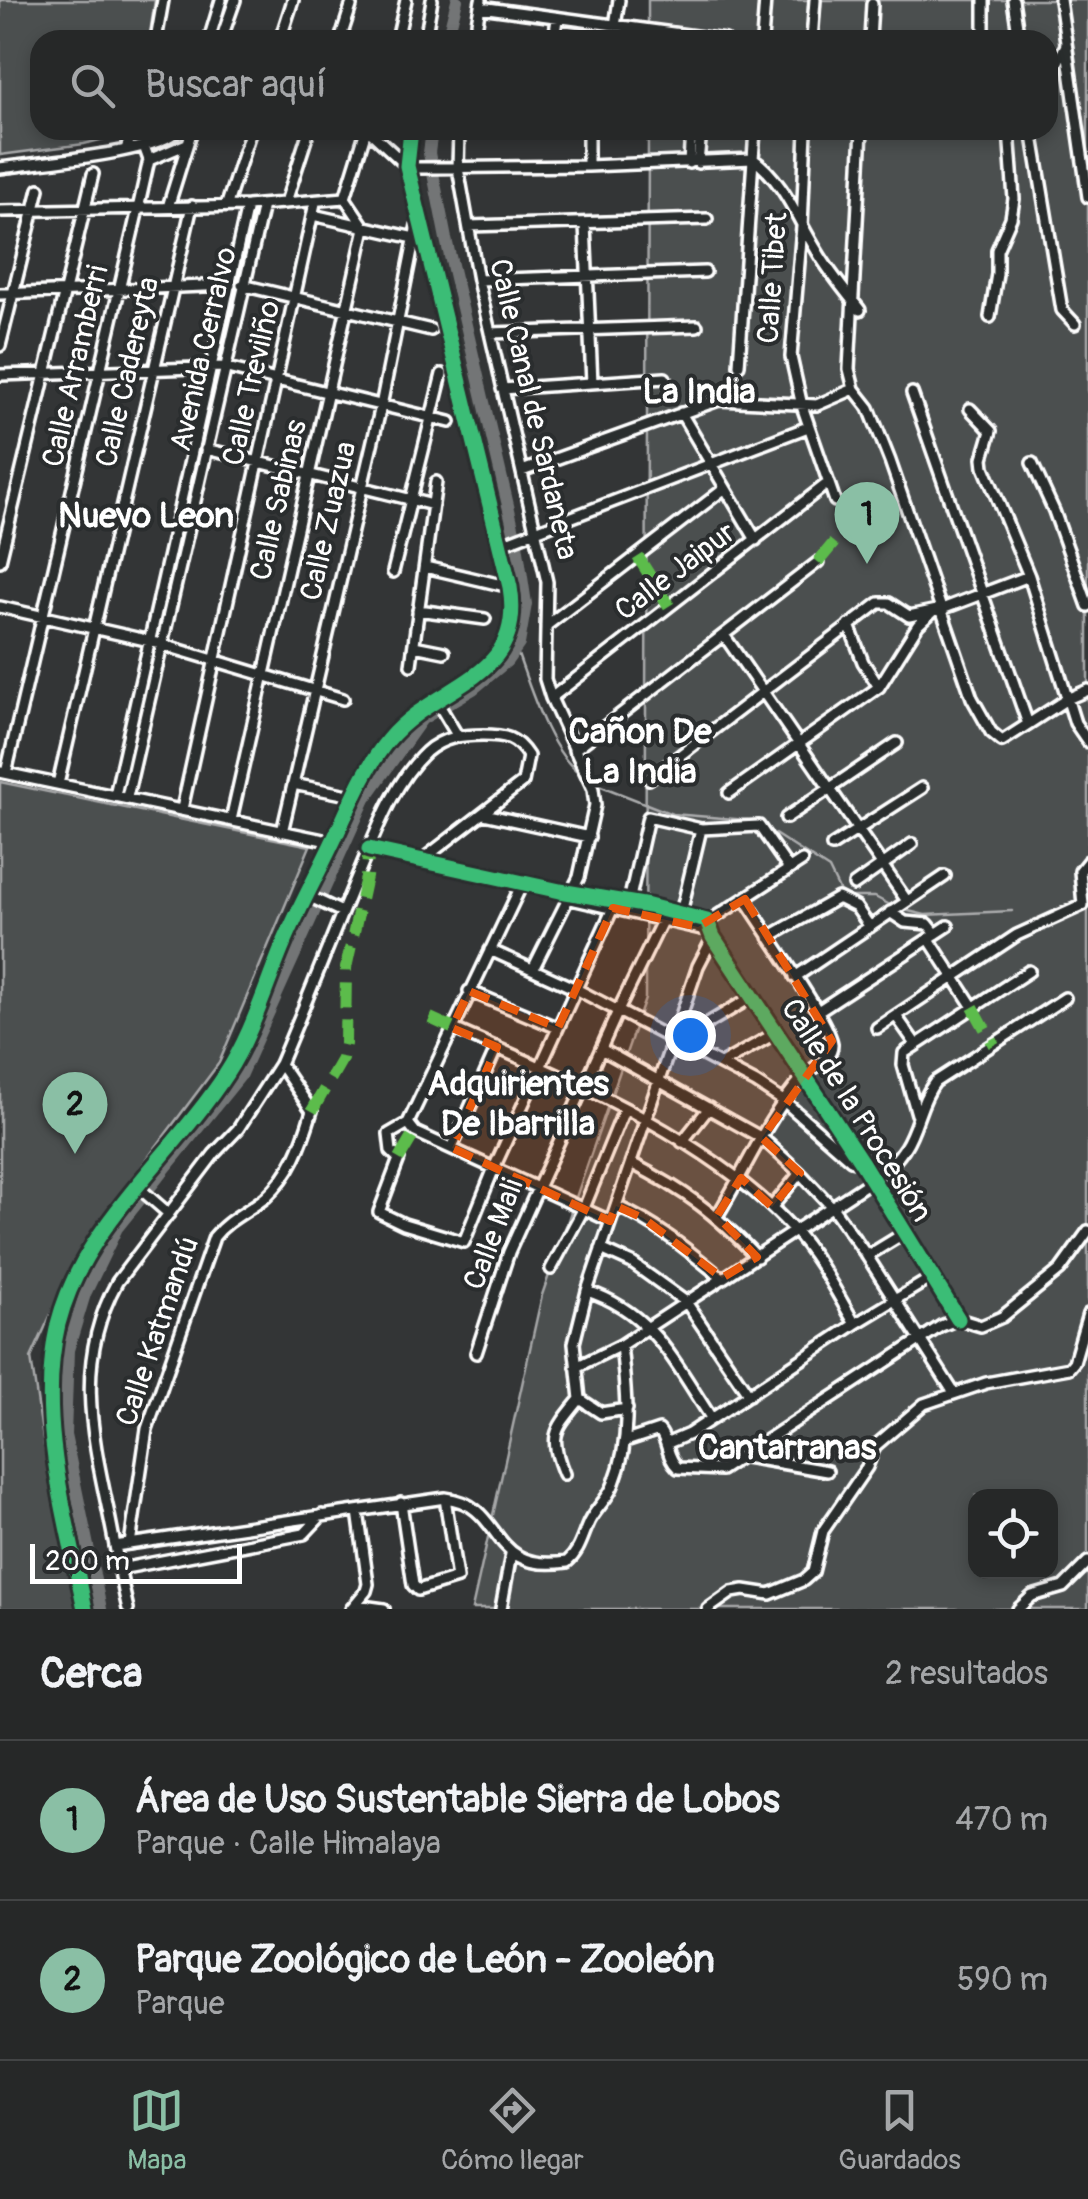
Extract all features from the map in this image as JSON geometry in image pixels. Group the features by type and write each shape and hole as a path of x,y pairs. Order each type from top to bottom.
{"street":[{"path":"158,30 163,0"},
{"path":"212,30 221,0"},
{"path":"224,30 235,0"},
{"path":"284,30 294,0"},
{"path":"399,30 406,0"},
{"path":"427,30 432,0"},
{"path":"615,26 619,0"},
{"path":"763,30 765,0"},
{"path":"984,0 984,30"},
{"path":"1013,0 1018,30"},
{"path":"1060,0 1088,197"},
{"path":"813,30 816,1"},
{"path":"476,30 481,4 645,30"},
{"path":"871,30 872,4"},
{"path":"343,30 351,6"},
{"path":"556,30 558,19"},
{"path":"1058,61 1067,42"},
{"path":"126,149 129,140"},
{"path":"0,168 163,140"},
{"path":"168,207 188,140"},
{"path":"227,204 247,140"},
{"path":"286,202 306,140"},
{"path":"345,198 364,140"},
{"path":"378,140 407,166 418,168 753,159 769,171 832,275 860,310"},
{"path":"85,1609 56,1461 50,1387 59,1322 83,1263 105,1227 141,1190 233,1063 353,796 388,740 412,716 482,670 508,642 513,620 503,544 418,220 407,166 410,140"},
{"name":"Calle Canal de Sardaneta","path":"459,140 458,168 478,280 533,534 548,582 545,679 551,698"},
{"path":"588,140 588,166"},
{"path":"692,140 694,163"},
{"path":"694,163 698,140"},
{"path":"738,365 754,140"},
{"name":"Calle Tibet","path":"806,140 791,357 808,427 835,501"},
{"path":"861,140 848,351 854,390 863,396 890,461 938,610 972,698 998,740 1008,739 1067,699 1088,690"},
{"path":"990,317 997,250 1012,218 1009,140"},
{"path":"1034,140 1062,310 1075,324"},
{"path":"144,146 149,160 186,144"},
{"name":"Calle Arramberri","path":"3,773 149,160"},
{"path":"0,561 93,174"},
{"path":"0,346 39,188"},
{"path":"0,212 247,206 345,198"},
{"path":"345,198 365,228"},
{"name":"Calle Trevilño","path":"182,808 314,202"},
{"name":"Avenida Cerralvo","path":"127,797 155,643 217,368 263,205"},
{"name":"Calle Cadereyta","path":"58,784 192,206"},
{"name":"Avenida Cerralvo","path":"115,795 206,448 230,285 247,206"},
{"path":"313,215 414,238"},
{"path":"469,226 707,219"},
{"name":"Calle Zuazua","path":"282,832 381,406 418,220"},
{"path":"585,224 592,383"},
{"name":"Calle Sabinas","path":"231,820 365,228"},
{"path":"478,280 705,272"},
{"path":"0,294 230,285"},
{"path":"242,285 431,330"},
{"path":"490,334 696,326"},
{"path":"0,376 217,368 450,422"},
{"path":"393,572 442,374"},
{"path":"502,389 665,378"},
{"path":"522,471 718,400 817,405 854,390"},
{"path":"912,393 1028,724"},
{"path":"970,409 992,431 984,467 1029,576 1075,723 1088,742"},
{"path":"681,412 756,540"},
{"path":"503,544 808,427"},
{"path":"206,448 433,505"},
{"path":"1032,463 1088,606"},
{"path":"412,665 436,482"},
{"name":"Calle Jaipur","path":"551,698 828,483"},
{"path":"546,626 724,489"},
{"path":"574,750 818,562"},
{"path":"425,567 510,586"},
{"path":"649,779 884,601 904,615 938,610 1029,576"},
{"path":"0,607 155,643 343,699"},
{"path":"418,610 485,619"},
{"path":"729,793 879,686 918,625 938,610"},
{"path":"849,626 863,662 879,686"},
{"path":"724,636 907,901"},
{"path":"414,646 444,652"},
{"path":"533,969 567,894 588,838 595,805 593,789 551,698"},
{"path":"438,702 458,736"},
{"path":"1075,723 1088,715"},
{"path":"128,1609 94,1449 88,1392 95,1341 106,1301 166,1212 238,1130 280,1064 339,910 406,776 440,742 458,736 505,735 520,743 528,756 523,782 422,860"},
{"path":"786,818 896,743"},
{"path":"3,773 333,842"},
{"path":"293,784 353,796"},
{"path":"832,846 922,788"},
{"path":"484,814 588,838"},
{"path":"629,902 646,820 651,817 701,829 759,826 790,869"},
{"path":"682,914 701,829"},
{"path":"854,885 912,844"},
{"path":"369,849 523,882 613,908 708,929"},
{"path":"564,1474 554,1449 554,1437 580,1399 575,1335 708,929 802,860"},
{"path":"877,1028 1017,935 1083,904 1080,871 1088,861"},
{"path":"794,977 946,876"},
{"path":"523,882 408,1123 389,1134 391,1150 399,1158 380,1214 464,1242 613,908"},
{"path":"567,894 682,914 708,929"},
{"path":"310,896 339,910"},
{"path":"718,1216 785,1102 804,1076 832,1049 818,1012 745,899"},
{"path":"769,938 832,900 846,900 870,927"},
{"path":"890,912 905,922 928,924 952,976 973,1007"},
{"name":"Calle Mali","path":"476,1353 509,1252 537,1187 664,919"},
{"path":"818,1012 948,926"},
{"name":"Calle de la Procesión","path":"708,929 862,1163 902,1234 958,1319"},
{"path":"490,950 578,990 720,1064 785,1102 851,1160 862,1163"},
{"path":"918,1117 902,1058 916,1043 1029,971"},
{"path":"469,992 558,1028"},
{"path":"675,1039 752,997"},
{"path":"576,1367 621,1345 871,1182 907,1144 935,1082 1064,998"},
{"path":"896,1016 916,1043"},
{"path":"452,1028 644,1119 741,1178 794,1230 855,1324"},
{"path":"720,1064 776,1033"},
{"path":"452,1148 497,1048"},
{"path":"601,1049 762,1138 800,1173 832,1207 867,1256 954,1393"},
{"name":"Calle Katmandú","path":"130,1544 147,1429 214,1237 266,1196 290,1168 312,1112 280,1064"},
{"path":"682,1142 708,1108"},
{"path":"552,1269 584,1208 624,1110"},
{"path":"824,1135 834,1122"},
{"path":"408,1123 415,1132 610,1221"},
{"path":"631,1163 680,1188 718,1216 757,1257"},
{"path":"772,1207 800,1173"},
{"path":"141,1190 166,1212"},
{"path":"616,1206 674,1238 722,1278"},
{"path":"626,1441 659,1430 668,1444 668,1455 678,1468 722,1470 921,1338 958,1319 981,1326 1002,1317 1060,1270 1088,1231"},
{"path":"867,1256 902,1234"},
{"path":"601,1249 632,1263 686,1302 749,1395"},
{"path":"668,1444 931,1278"},
{"path":"587,1291 619,1304 648,1326 712,1419"},
{"path":"708,1609 732,1592 770,1594 804,1580 813,1572 824,1531 867,1467 880,1440 924,1404 986,1383 1069,1368 1088,1314"},
{"path":"115,1546 445,1498 471,1504 510,1554 523,1560 562,1564 576,1555 590,1522 615,1481 626,1441 628,1410 621,1345"},
{"path":"580,1399 600,1413 628,1410"},
{"path":"745,1457 827,1471"},
{"path":"401,1503 413,1585 418,1590 456,1578 445,1498"},
{"path":"358,1511 368,1584 353,1607 384,1609"},
{"path":"120,1568 304,1534 322,1516"},
{"path":"501,1609 510,1554"},
{"path":"1018,1609 1032,1596 1063,1588 1088,1562"}],"highlighted area":[{"path":"745,899 832,1041 762,1138 800,1173 772,1207 741,1178 717,1216 757,1257 722,1278 643,1218 616,1206 610,1221 452,1148 497,1047 452,1028 469,991 558,1028 613,908 698,927"}],"shaded area":[{"path":"0,0 155,0 150,30 30,30 30,140 100,140 0,155"},
{"path":"648,0 1088,0 1088,1609 472,1609 542,1295 645,999 648,140 1058,140 1058,30 648,30"},
{"path":"0,782 310,846 219,1063 83,1244 31,1358 44,1446 77,1609 0,1609"}],"waterway":[{"path":"450,30 457,0"},
{"path":"101,1609 65,1435 68,1350 85,1294 117,1228 240,1076 365,799 422,719 473,689 507,661 519,644 526,604 517,544 446,239 429,153 431,140"},
{"path":"516,649 550,734 559,751 581,774"},
{"path":"596,784 672,814 748,820 755,824"},
{"path":"767,829 829,869 841,894"},
{"path":"848,897 875,897 892,906"},
{"path":"900,909 925,915 1012,911"}],"marked path":[{"path":"818,562 842,533"},
{"path":"638,557 669,606"},
{"path":"312,1111 342,1059 346,968 369,849"},
{"path":"973,1007 994,1045"},
{"path":"430,1018 452,1028"},
{"path":"399,1159 415,1132"}],"cycle path":[{"path":"85,1609 56,1467 50,1395 58,1324 70,1288 108,1223 204,1105 235,1059 290,929 372,762 408,721 491,661 504,642 511,618 510,587 407,166 410,140"},
{"path":"369,849 707,921 713,937 862,1163 958,1319"}],"place":[{"name":"Área de Uso Sustentable Sierra de Lobos","path":"867,564"},
{"name":"Parque Zoológico de León - Zooleón","path":"75,1154"}],"district":[{"name":"La India","path":"699,391"},
{"name":"Nuevo Leon","path":"146,515"},
{"name":"Cañon De La India","path":"640,751"},
{"name":"Adquirientes De Ibarrilla","path":"518,1103"},
{"name":"Cantarranas","path":"787,1447"}]}
